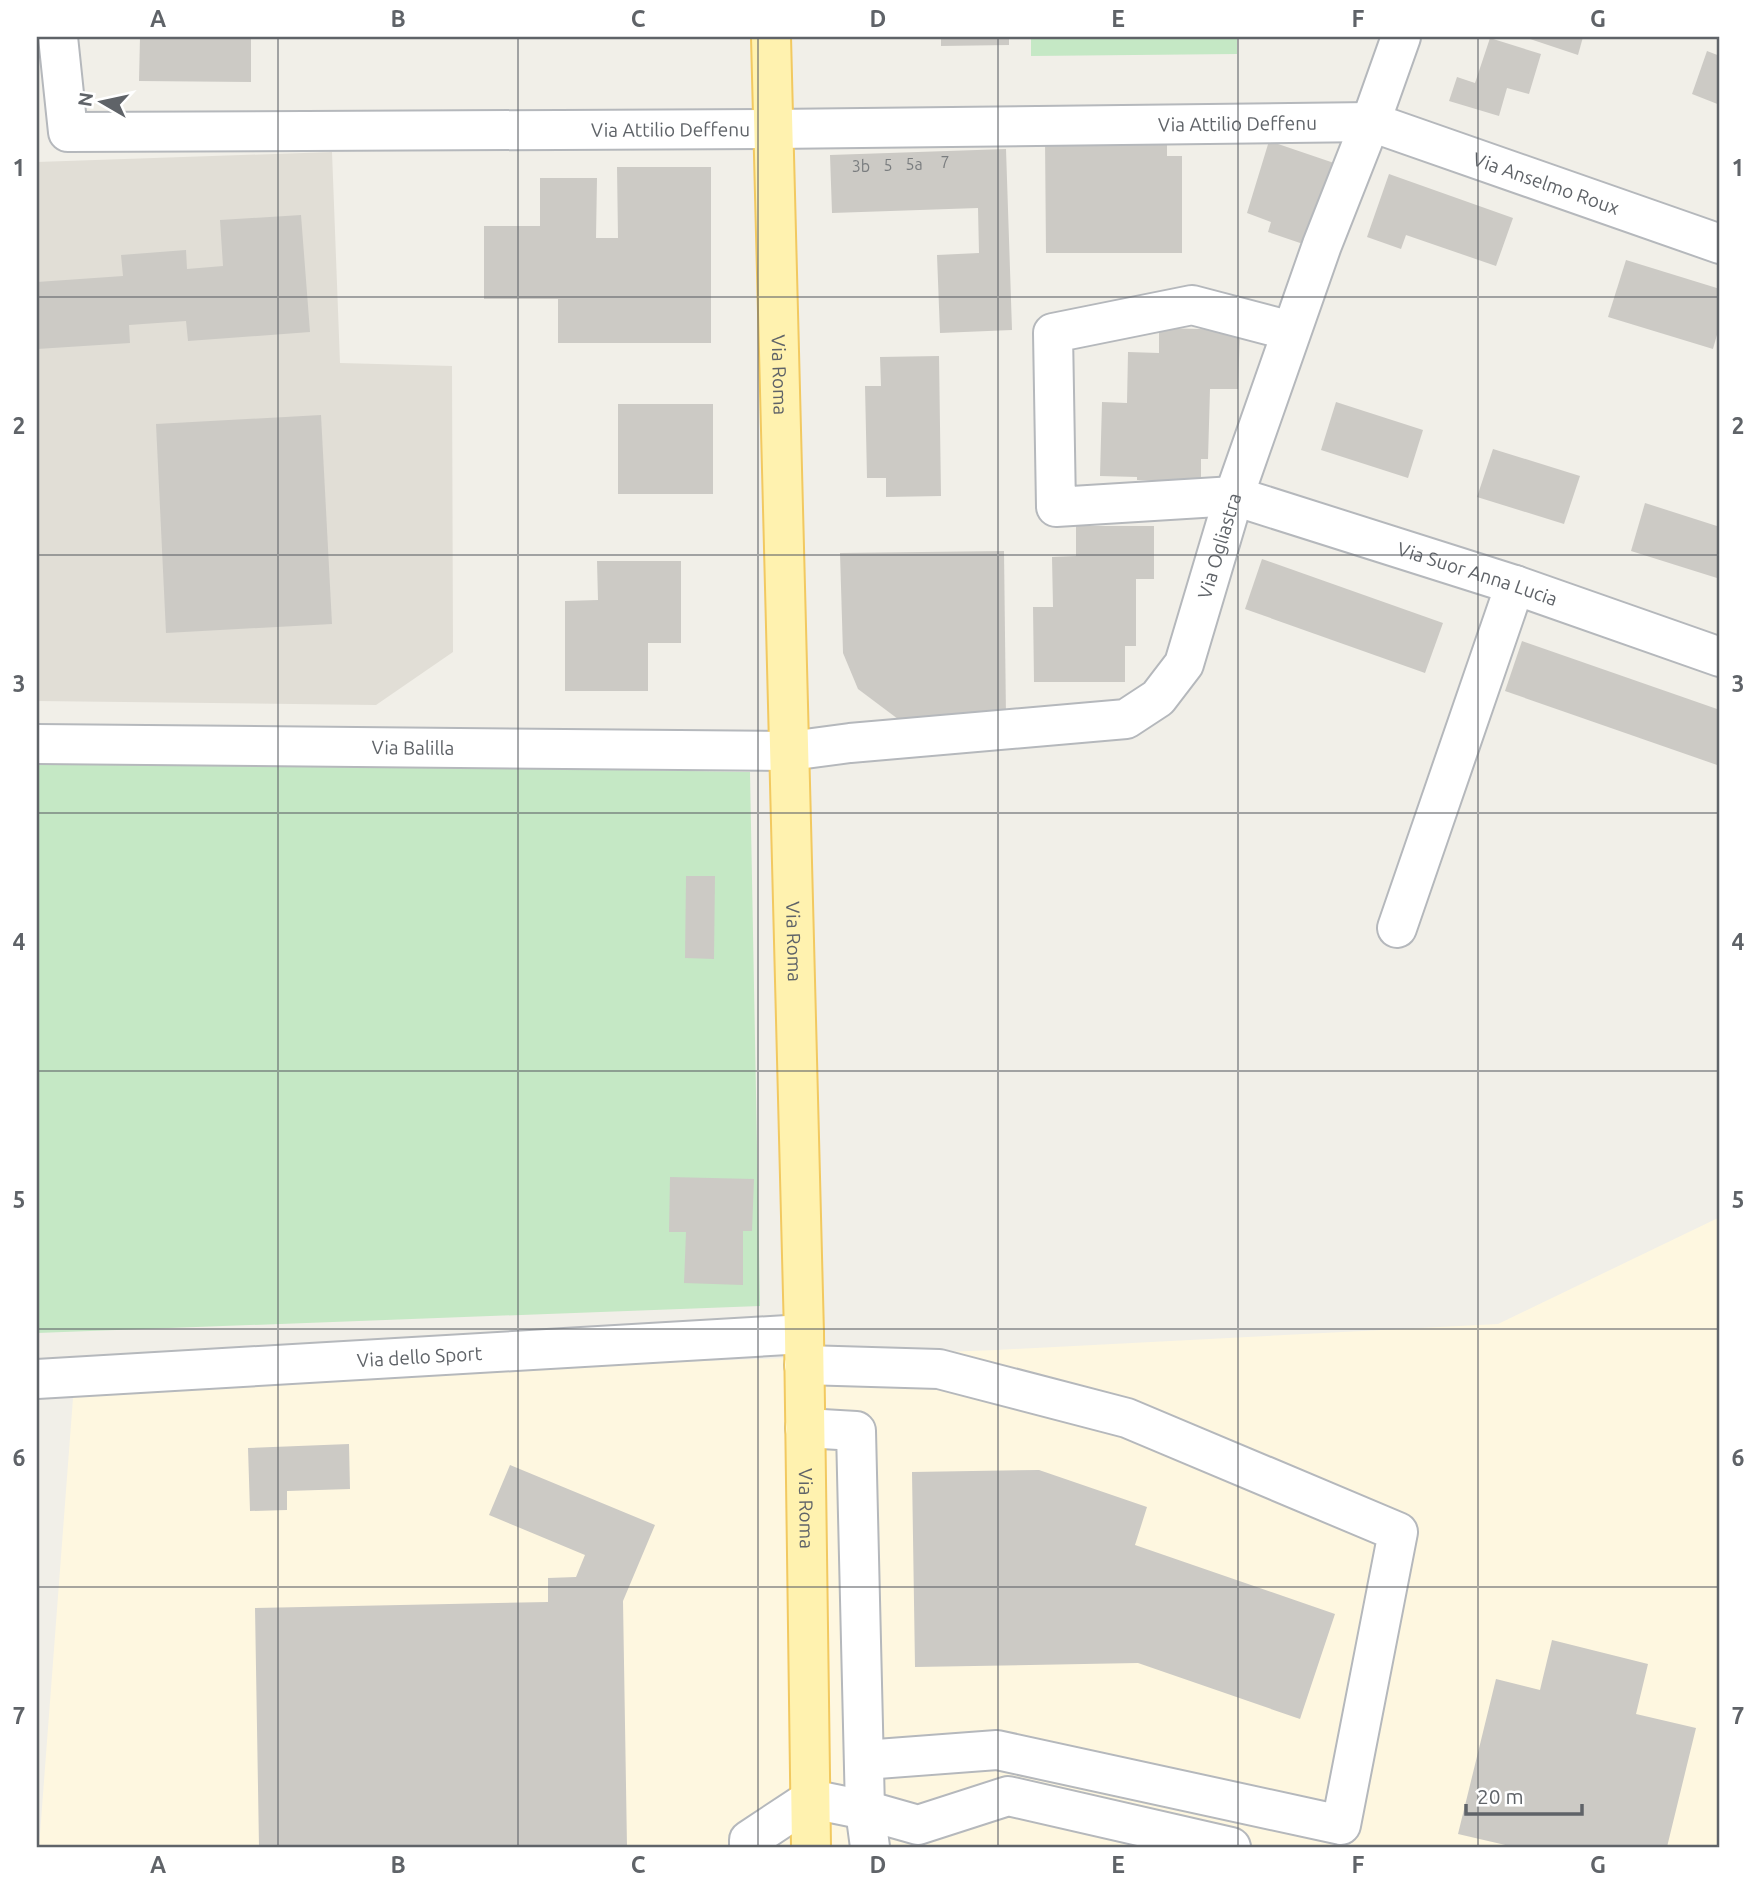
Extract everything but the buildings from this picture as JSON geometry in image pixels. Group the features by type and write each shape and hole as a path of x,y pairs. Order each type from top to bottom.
{"main road":[{"name":"Via Roma","path":"771,37 804,1350 811,1847"}],"street":[{"name":"Via Attilio Deffenu","path":"58,37 68,132 772,130 1371,122"},
{"name":"Via Ogliastra","path":"790,751 850,743 1126,719 1157,698 1184,664 1234,496 1291,331 1401,37"},
{"name":"Via Anselmo Roux","path":"1371,122 1720,244"},
{"path":"1234,496 1056,507 1053,333 1192,304 1291,331"},
{"name":"Via Suor Anna Lucia","path":"1234,496 1515,585 1720,657"},
{"path":"1397,928 1515,585"},
{"name":"Via Balilla","path":"37,744 790,751"},
{"name":"Via dello Sport","path":"37,1379 804,1350 939,1369 1127,1418 1398,1532 1341,1825 997,1750 864,1760"},
{"path":"805,1428 856,1431 865,1810 870,1847"},
{"path":"809,1710 863,1710"},
{"path":"749,1847 749,1840 811,1798 918,1825 1008,1796 1231,1847"}],"shaded area":[{"path":"332,152 340,363 452,366 453,652 376,705 37,701 37,162"},
{"path":"1720,1217 1720,1847 39,1847 74,1385 996,1350 1498,1324"}],"green space":[{"path":"1031,37 1237,37 1237,54 1031,56"},
{"path":"37,760 750,772 760,1306 37,1333"}]}
